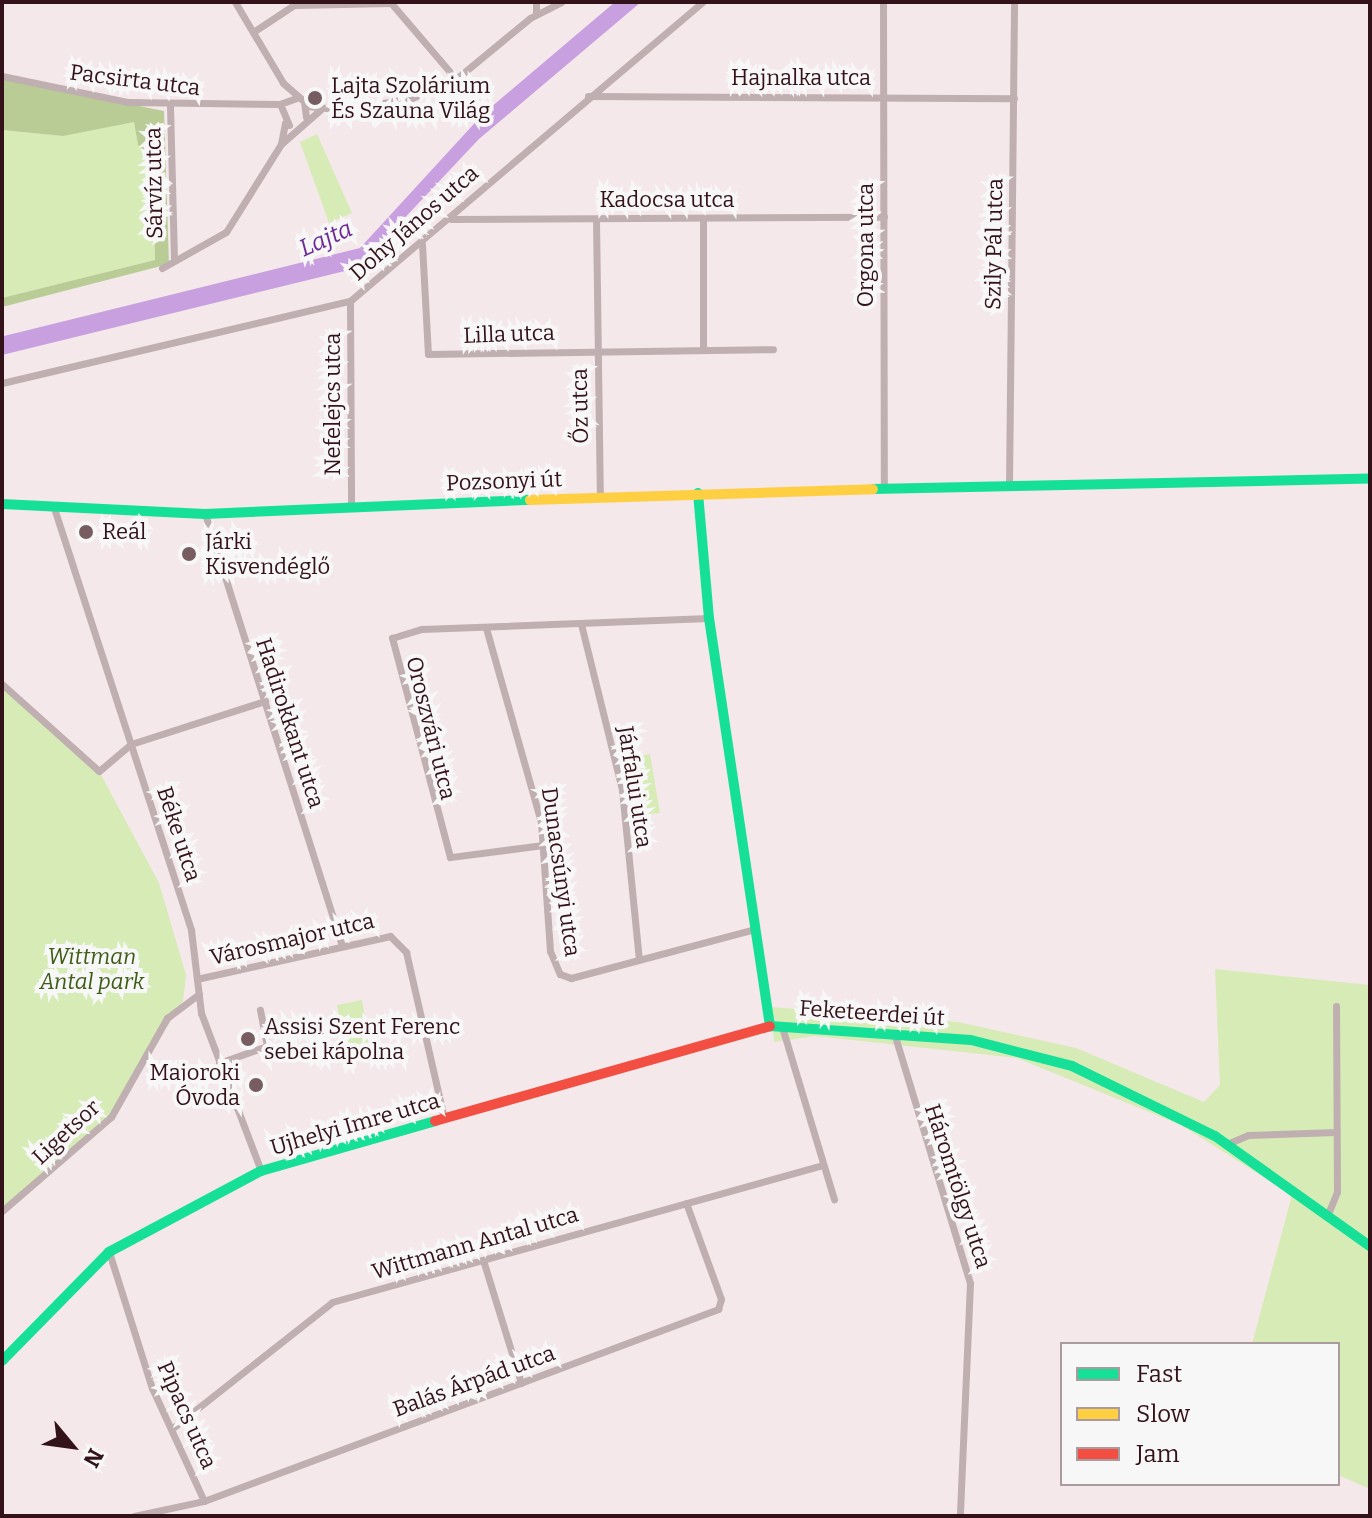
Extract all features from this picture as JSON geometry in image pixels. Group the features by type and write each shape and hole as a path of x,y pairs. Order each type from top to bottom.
{"main road":[{"name":"Pozsonyi út","path":"2,504 205,514 698,493 1370,479"},
{"name":"Feketeerdei út","path":"698,493 709,618 752,930 770,1026 894,1033 996,1044 1072,1066 1227,1144 1366,1242"},
{"name":"Ujhelyi Imre utca","path":"2,1361 109,1252 261,1171 770,1026"}],"street":[{"path":"235,2 283,83 307,106 320,110"},
{"path":"253,32 294,5 391,2 456,79"},
{"path":"536,2 536,14"},
{"path":"265,110 295,125 320,110 412,98 456,79 536,14 561,2"},
{"name":"Dohy János utca","path":"2,383 350,301 422,244 588,96 702,2"},
{"name":"Orgona utca","path":"883,2 884,489"},
{"name":"Szily Pál utca","path":"1009,486 1014,2"},
{"name":"Pacsirta utca","path":"2,76 170,106 265,110"},
{"path":"281,144 283,83"},
{"name":"Hajnalka utca","path":"588,96 1014,98"},
{"path":"265,110 300,97"},
{"name":"Sárvíz utca","path":"170,106 174,259"},
{"path":"306,117 307,106"},
{"name":"Sárvíz utca","path":"162,268 226,232 295,125"},
{"name":"Kadocsa utca","path":"451,219 884,217"},
{"path":"703,218 703,348"},
{"name":"Őz utca","path":"596,219 600,497"},
{"name":"Lilla utca","path":"422,244 428,354 597,349 773,349"},
{"name":"Nefelejcs utca","path":"350,301 351,508"},
{"name":"Béke utca","path":"54,508 131,744 201,978 199,994 219,1063 261,1171"},
{"name":"Hadirokkant utca","path":"205,514 341,943"},
{"name":"Oroszvári utca","path":"543,845 450,857 395,665 392,638 402,630 709,618"},
{"name":"Járfalui utca","path":"581,624 622,790 639,959"},
{"name":"Dunacsúnyi utca","path":"486,628 543,845 550,951 560,974 571,978 752,930"},
{"path":"2,684 99,771 131,744 265,701"},
{"name":"Városmajor utca","path":"201,978 341,943 390,936 406,952 444,1118"},
{"name":"Ligetsor","path":"2,1211 111,1117 167,1018 199,994"},
{"path":"1328,1214 1337,1197 1336,1006"},
{"path":"219,1063 267,1046 260,1010"},
{"path":"782,1027 834,1199"},
{"name":"Háromtölgy utca","path":"894,1033 970,1283 960,1516"},
{"path":"1227,1144 1248,1135 1336,1132"},
{"name":"Wittmann Antal utca","path":"174,1427 332,1302 823,1165"},
{"name":"Balás Árpád utca","path":"134,1516 204,1501 720,1308 686,1203"},
{"name":"Pipacs utca","path":"109,1252 152,1388 174,1427 204,1501"},
{"path":"483,1260 521,1383"}],"green space":[{"path":"2,78 164,111 169,264 2,307 2,298 155,260 154,211 163,185 152,155 138,145 134,122 63,136 2,130"},
{"path":"118,119 134,122 138,145 152,155 163,185 154,211 155,260 2,298 2,130 63,136"},
{"path":"317,134 352,213 329,223 300,142"},
{"name":"Wittman Antal park","path":"2,683 99,771 159,883 186,975 183,1001 111,1117 2,1208"},
{"path":"650,754 660,813 632,816 621,759"},
{"path":"1215,969 1370,985 1370,1489 1340,1476 1340,1342 1253,1342 1292,1195 1181,1125 1017,1058 815,1036 774,1042 771,1007 958,1022 1076,1048 1204,1102 1220,1085"},
{"path":"362,1000 369,1042 344,1046 337,1005"}],"shaded area":[{"name":"Lajta","path":"615,2 641,2 479,139 366,259 345,271 2,355 4,336 360,248 483,114"}],"traffic: fast":[{"path":"873,489 1370,479"},
{"path":"698,493 709,618 770,1026"},
{"path":"2,504 205,514 530,500"},
{"path":"770,1026 971,1040 1072,1066 1215,1136 1370,1246"},
{"path":"2,1361 109,1252 261,1171 435,1121"}],"traffic: slow":[{"path":"530,500 873,489"}],"traffic: jam":[{"path":"435,1121 770,1026"}],"place":[{"name":"Lajta Szolárium És Szauna Világ","path":"315,98"},
{"name":"Reál","path":"86,532"},
{"name":"Járki Kisvendéglő","path":"189,554"},
{"name":"Assisi Szent Ferenc sebei kápolna","path":"248,1039"},
{"name":"Majoroki Óvoda","path":"256,1085"}]}
